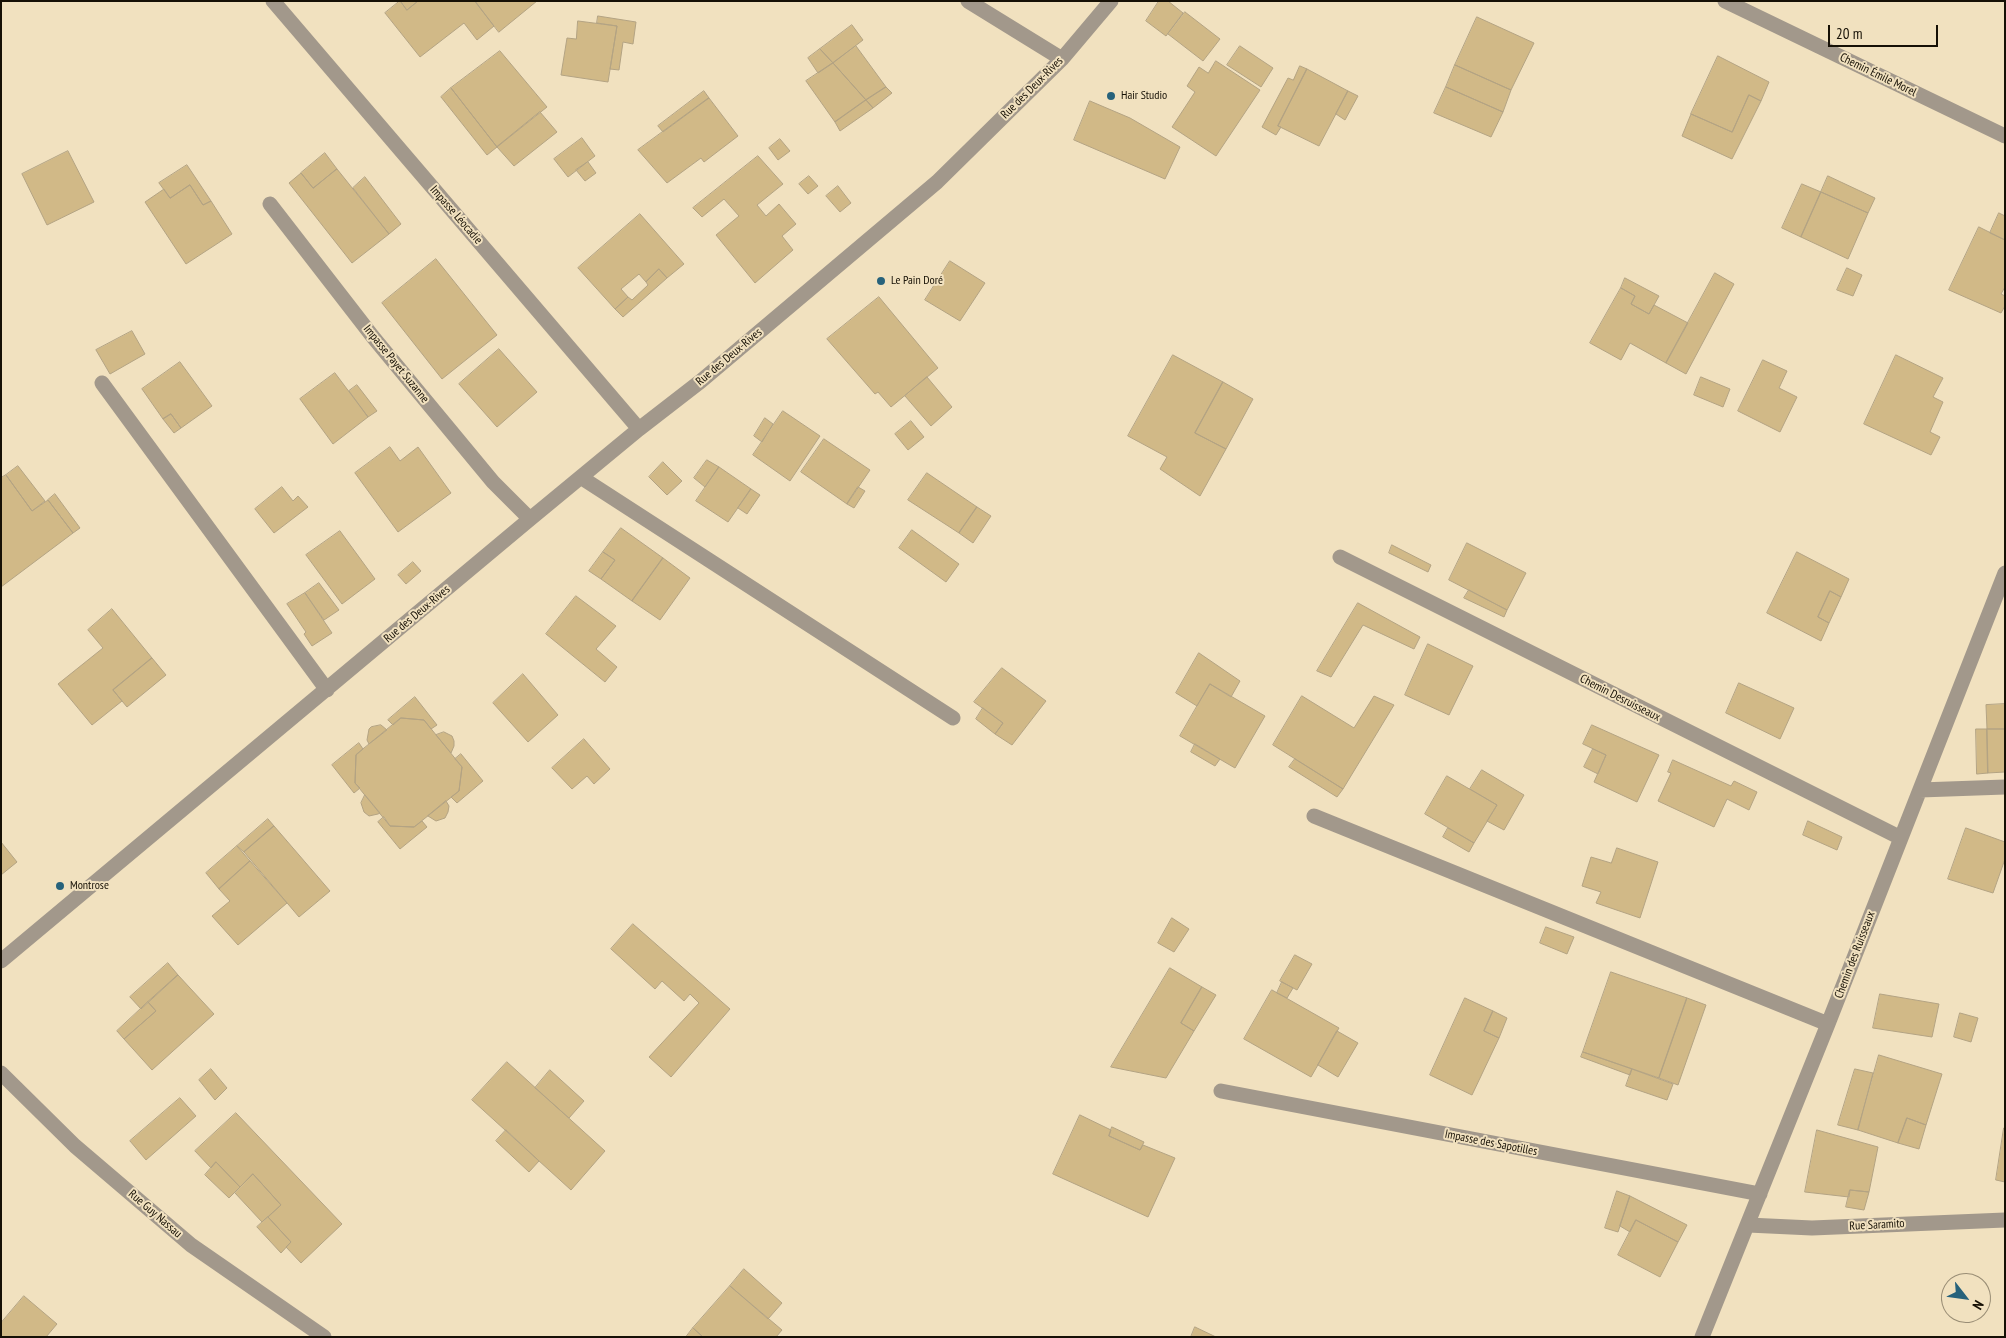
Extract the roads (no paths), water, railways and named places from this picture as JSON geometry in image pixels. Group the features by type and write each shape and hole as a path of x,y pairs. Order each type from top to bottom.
{"street":[{"name":"Impasse Léocadie","path":"273,1 639,429"},
{"path":"968,1 1062,59"},
{"name":"Rue des Deux-Rives","path":"1,961 530,519 639,429 701,381 937,182 1062,59 1111,1"},
{"name":"Chemin Émile Morel","path":"1725,1 2005,136"},
{"name":"Impasse Payet Suzanne","path":"270,204 373,337 493,482 530,519"},
{"path":"102,383 327,690"},
{"path":"582,478 953,718"},
{"name":"Chemin Desruisseaux","path":"1340,557 1901,838"},
{"name":"Chemin des Ruisseaux","path":"1702,1337 1828,1024 2005,573"},
{"path":"1920,790 2005,786"},
{"path":"1314,816 1828,1024"},
{"name":"Rue Guy Nassau","path":"1,1073 76,1146 191,1245 324,1337"},
{"name":"Impasse des Sapotilles","path":"1221,1091 1760,1194"},
{"name":"Rue Saramito","path":"1748,1225 1812,1228 2005,1220"}],"place":[{"name":"Hair Studio","path":"1111,96"},
{"name":"Le Pain Doré","path":"881,281"},
{"name":"Montrose","path":"60,886"}]}
